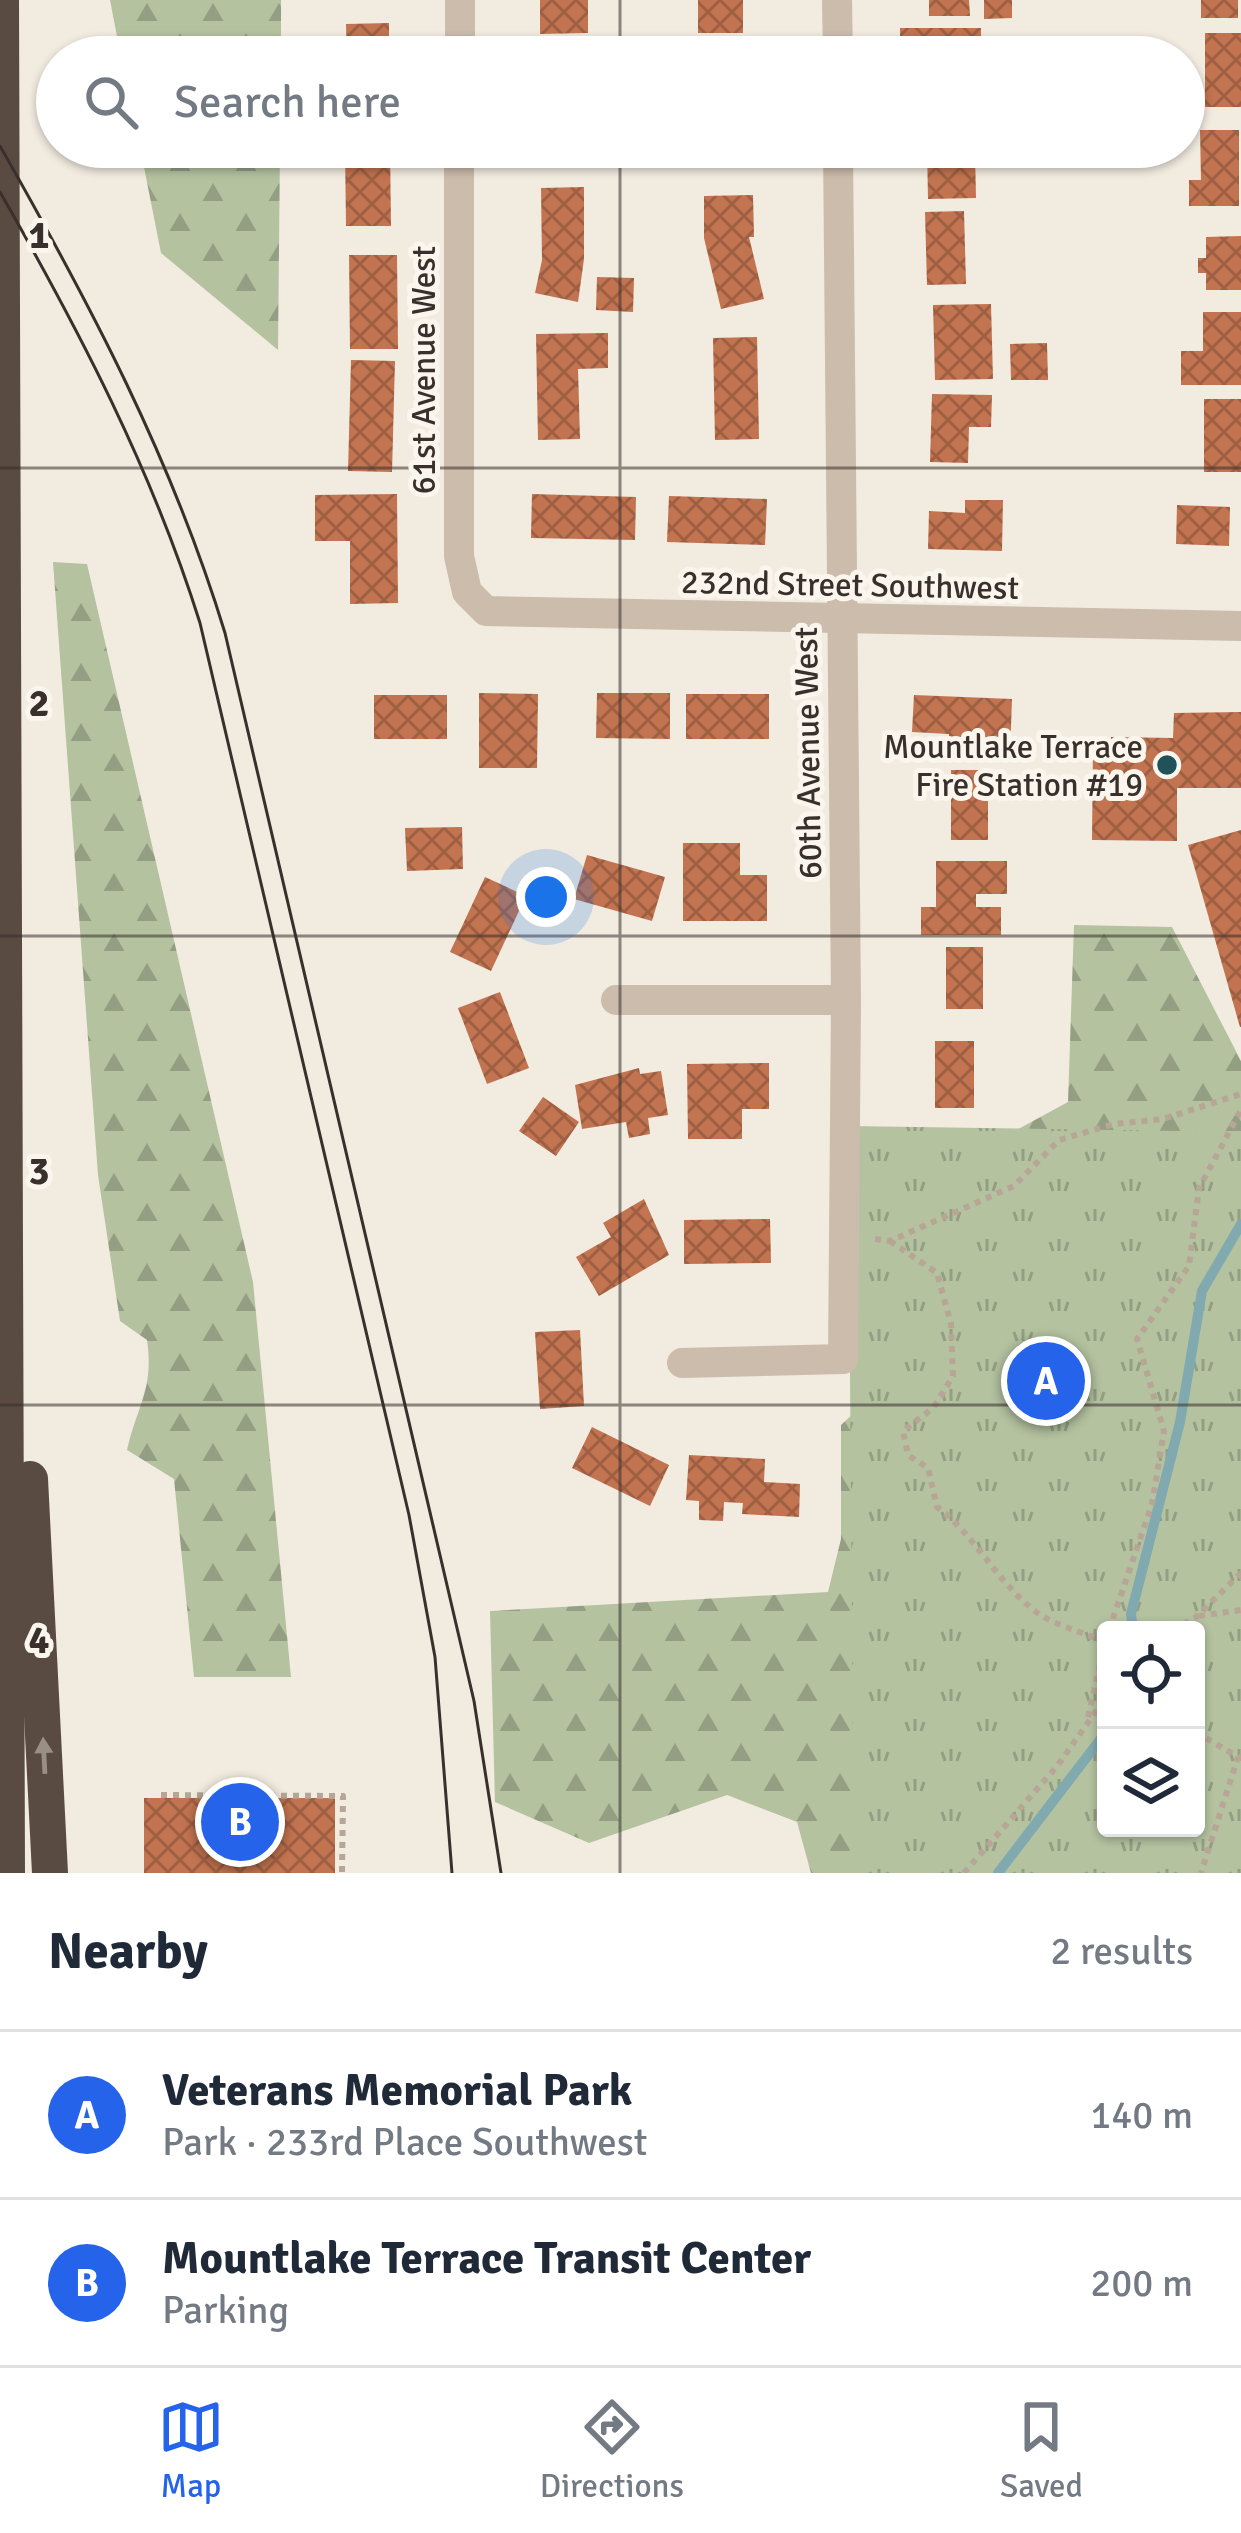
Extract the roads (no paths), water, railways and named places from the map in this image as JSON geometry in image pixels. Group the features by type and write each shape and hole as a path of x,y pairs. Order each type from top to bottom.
{"highway":[{"path":"1,0 7,1873"},
{"path":"4,948 50,1873"}],"street":[{"path":"460,0 460,36"},
{"path":"837,0 838,36"},
{"name":"61st Avenue West","path":"459,168 459,556 467,592"},
{"name":"60th Avenue West","path":"682,1363 843,1359 846,1000 838,168"},
{"name":"232nd Street Southwest","path":"467,592 485,610 499,615 1241,626"},
{"path":"616,1000 846,1000"}],"waterway":[{"path":"1132,1621 1180,1422 1202,1291 1241,1224"},
{"path":"998,1873 1097,1744"}],"tram line":[{"path":"0,146 66,264 154,444 225,633 474,1701 501,1873"},
{"path":"0,192 137,456 200,623 409,1515 435,1657 452,1873"}],"place":[{"name":"Mountlake Terrace Fire Station #19","path":"1167,765"},
{"name":"Veterans Memorial Park","path":"1046,1381"},
{"name":"Mountlake Terrace Transit Center","path":"240,1822"}]}
